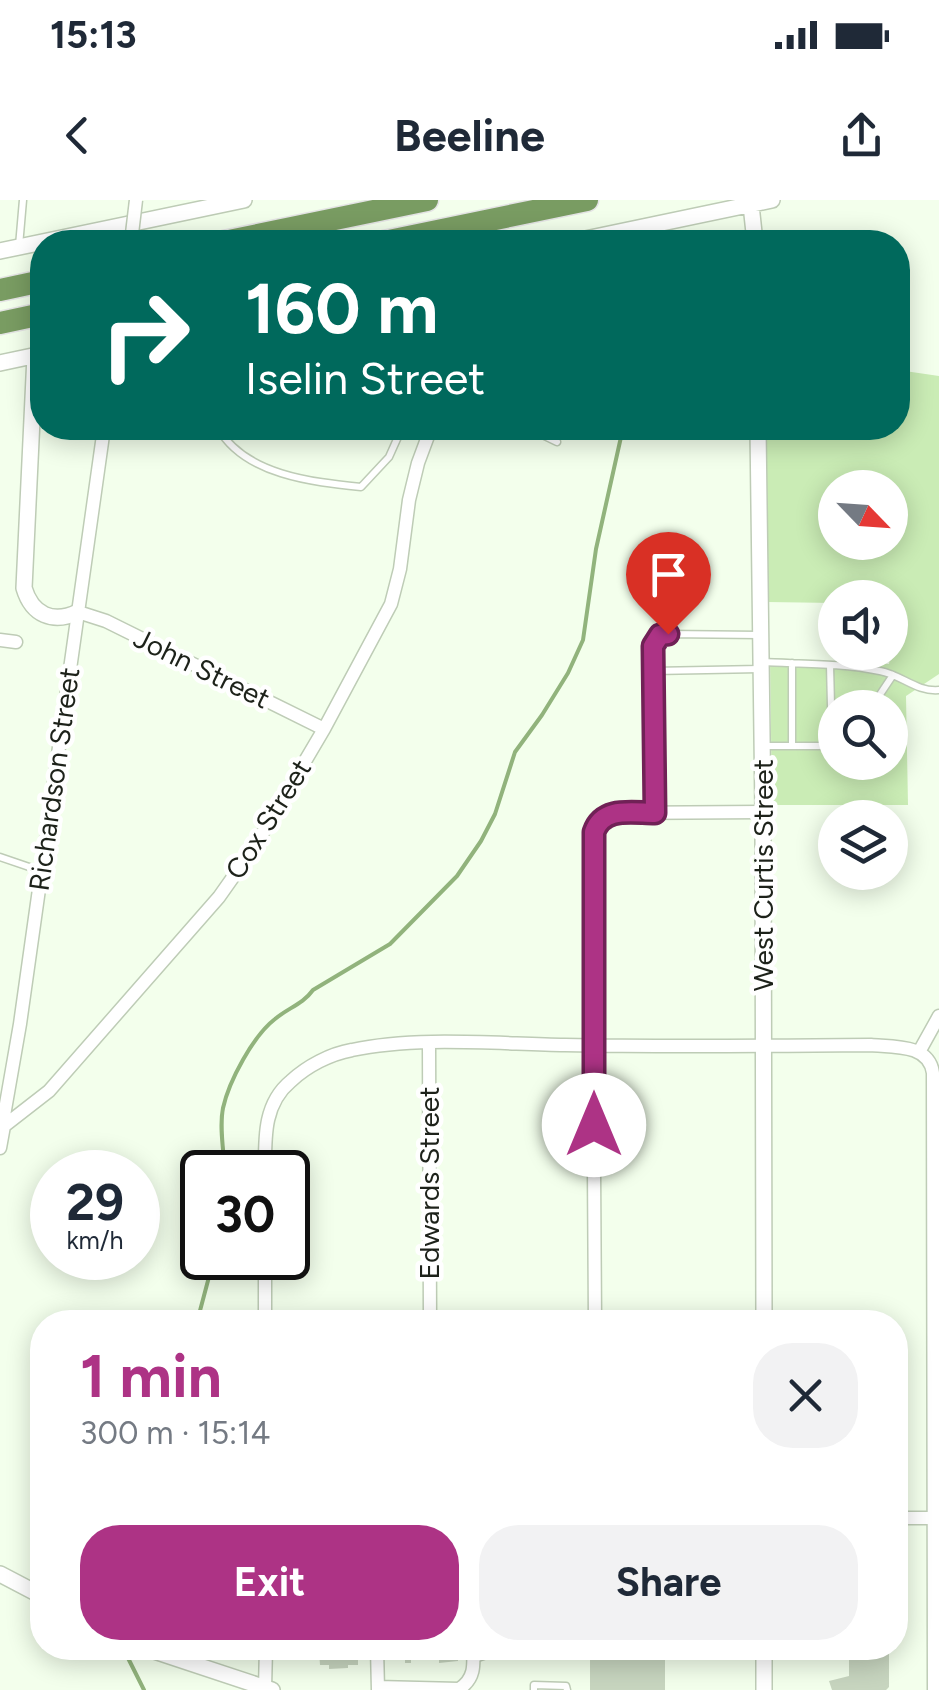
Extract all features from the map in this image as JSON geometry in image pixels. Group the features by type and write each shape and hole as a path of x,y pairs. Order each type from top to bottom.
{"highway":[{"path":"282,230 427,200"},
{"path":"442,230 586,200"},
{"path":"0,290 30,284"},
{"path":"0,323 30,317"}],"street":[{"path":"132,230 136,200"},
{"path":"101,230 244,200"},
{"path":"630,230 772,200"},
{"path":"752,205 754,230"},
{"path":"0,251 30,245"},
{"path":"0,363 30,357"},
{"path":"34,440 24,588 29,602 41,615 56,618 78,612"},
{"name":"Richardson Street","path":"2,1128 102,440"},
{"name":"Cox Street","path":"2,1128 49,1091 219,897 256,846 391,604 409,500 427,440"},
{"name":"West Curtis Street","path":"758,440 764,1310"},
{"name":"John Street","path":"78,612 106,621 324,729"},
{"path":"0,640 16,642"},
{"path":"595,1310 595,826 613,813 763,812"},
{"path":"919,1052 939,1016"},
{"path":"265,1150 269,1116 291,1080 343,1052 368,1047 429,1043 871,1045 919,1052 931,1062 933,1073 934,1690"},
{"name":"Edwards Street","path":"429,1043 430,1310"},
{"path":"0,1148 2,1128"},
{"path":"265,1280 265,1310"},
{"path":"908,1518 936,1518"},
{"path":"0,1574 30,1590"},
{"path":"181,1660 268,1689 267,1660"},
{"path":"377,1660 378,1688 459,1689 468,1683 474,1660"},
{"path":"764,1660 764,1690"}],"lane":[{"path":"20,247 23,200"},
{"path":"225,440 258,464 314,482 361,487 388,456 396,440"},
{"path":"553,440 557,442"},
{"path":"655,813 653,646 660,635 761,635"},
{"path":"792,663 792,746"},
{"path":"653,671 818,664"},
{"path":"874,670 893,674 920,689 939,690"},
{"path":"883,690 893,674"},
{"path":"762,746 818,746"},
{"path":"0,857 42,871"},
{"path":"534,1690 534,1685 566,1686 567,1690"}],"green space":[{"path":"910,372 939,376 939,674 908,695 908,690 818,690 818,780 908,780 908,800 818,800 818,805 772,805 770,658 818,660 818,670 908,670 908,580 818,580 818,603 767,602 765,440 910,440"}],"building":[{"path":"320,1660 358,1660 358,1665 348,1668 329,1669 329,1665 320,1665"},
{"path":"590,1660 665,1660 665,1690 590,1690"},
{"path":"849,1660 889,1660 886,1690 832,1690 829,1681 849,1676"}],"waterway":[{"path":"223,1150 226,1097 258,1036 313,990 390,944 457,876 481,841 495,814 515,752 568,673 583,640 596,549 620,440"},
{"path":"200,1310 208,1280"},
{"path":"129,1660 144,1690"}],"route":[{"path":"594,1125 594,832 599,820 608,814 655,813 653,646 660,635 668,634"}]}
